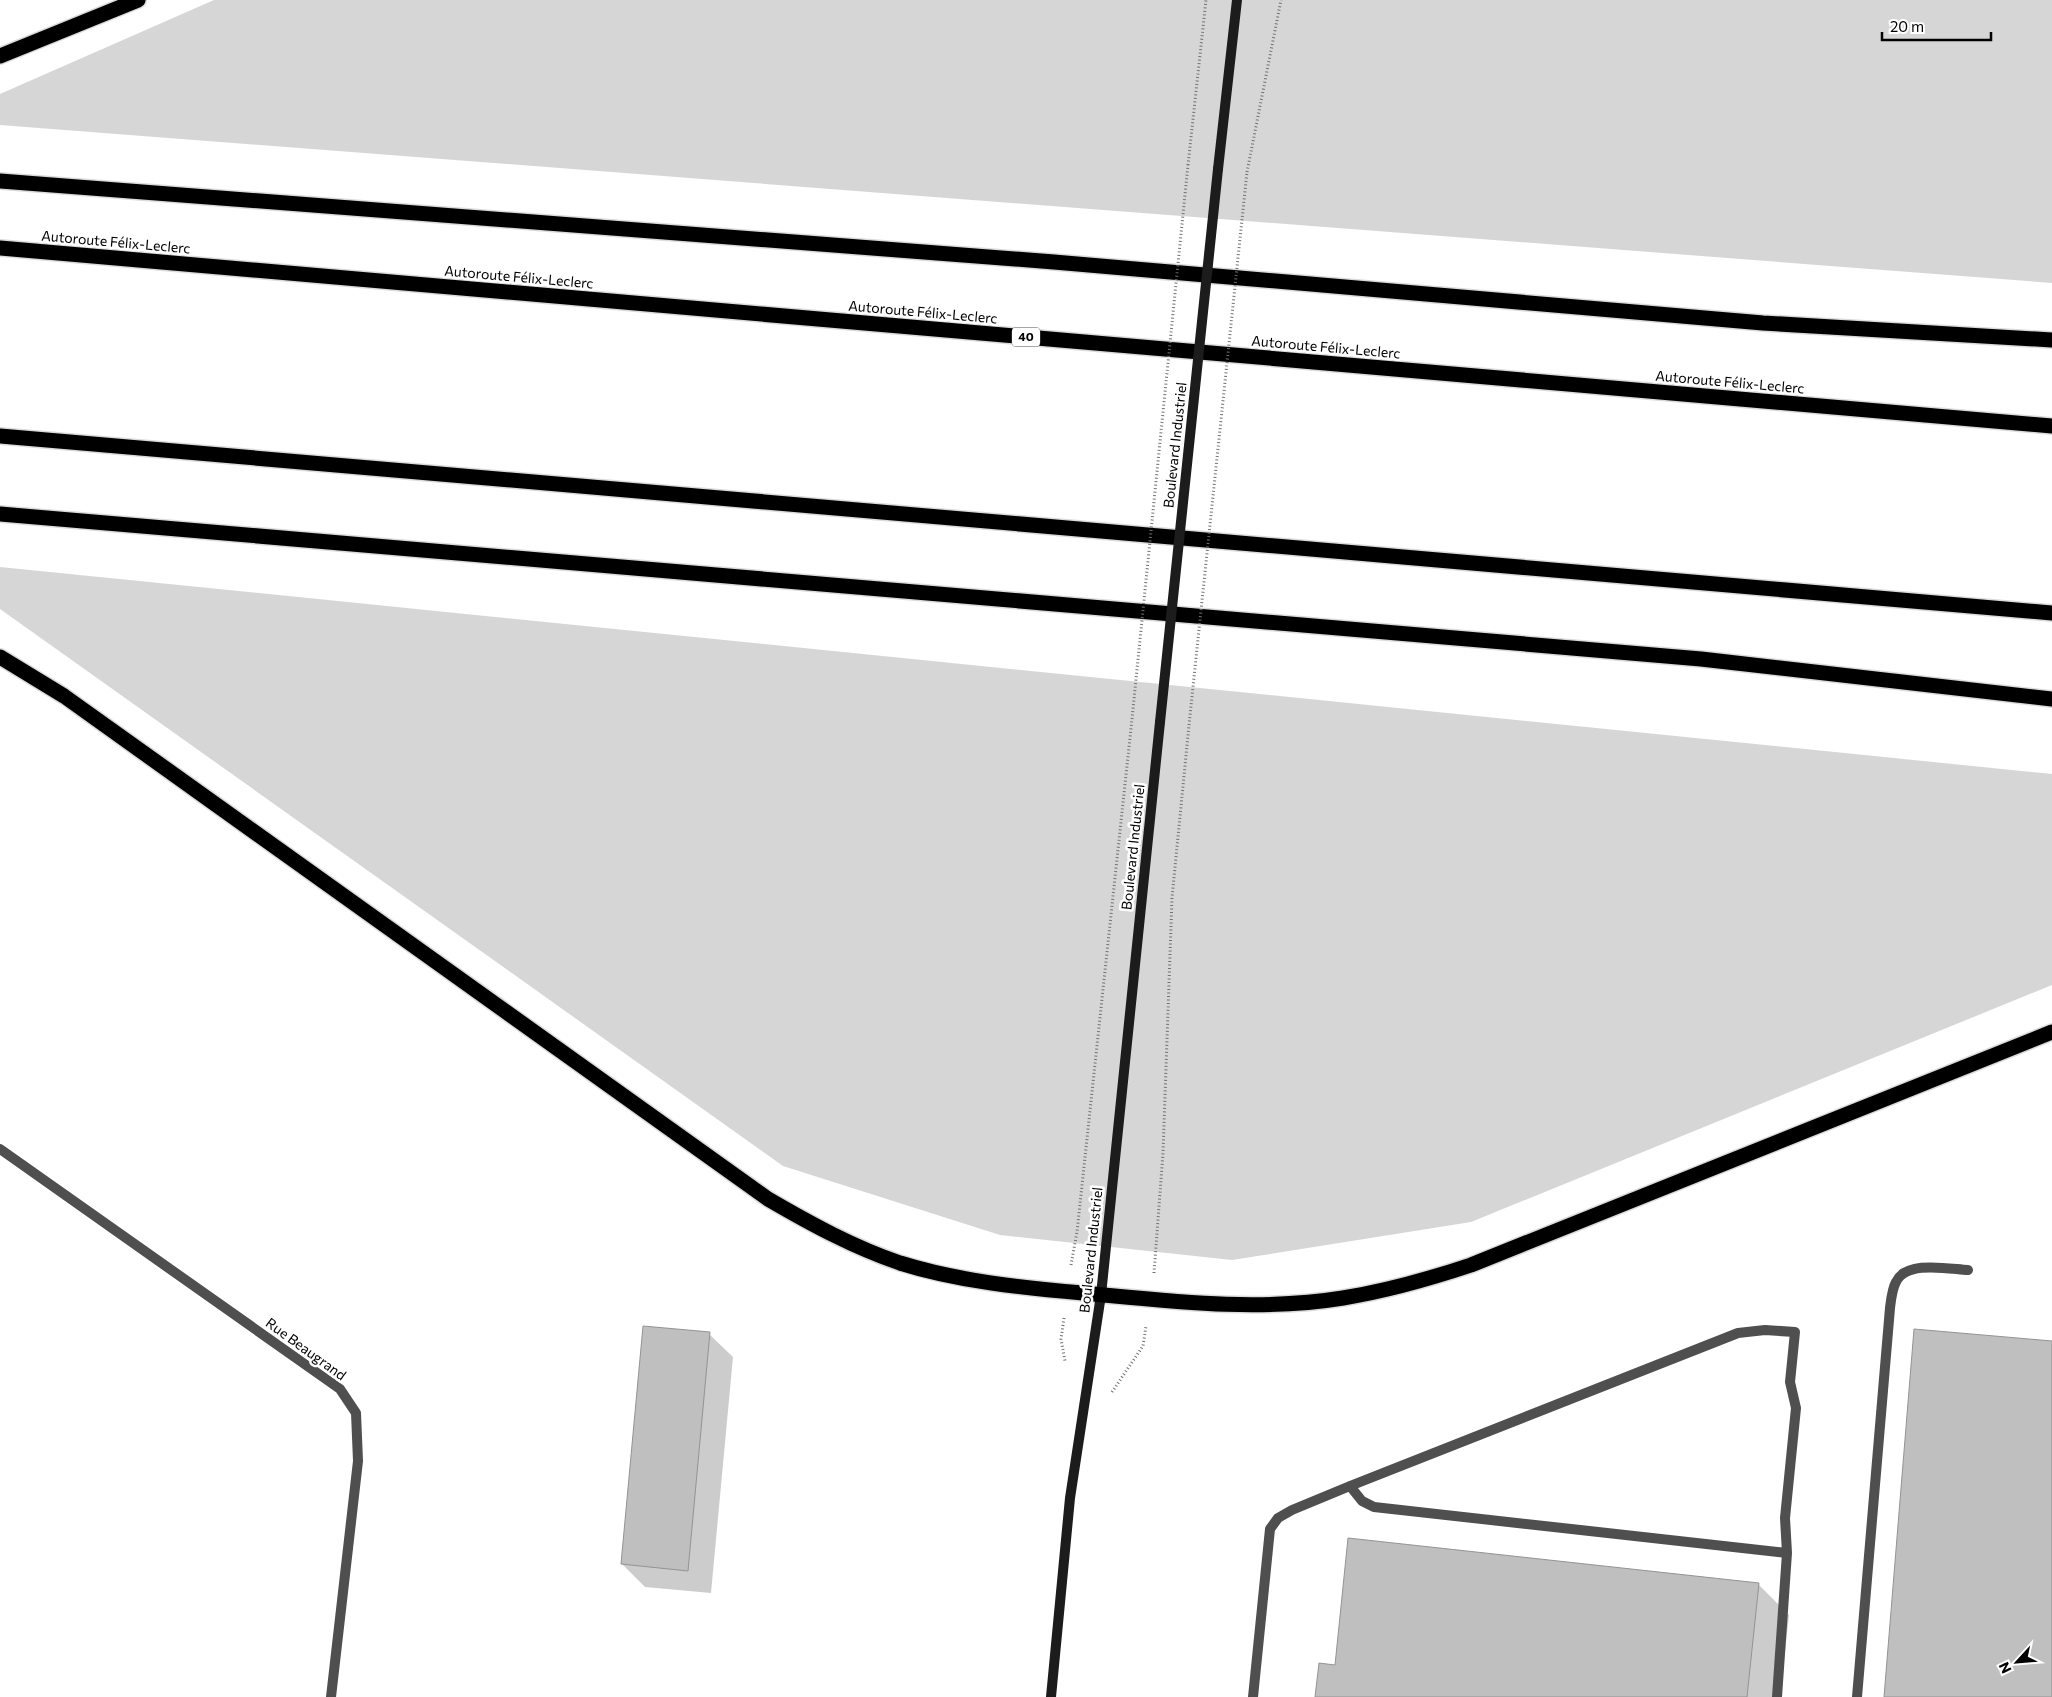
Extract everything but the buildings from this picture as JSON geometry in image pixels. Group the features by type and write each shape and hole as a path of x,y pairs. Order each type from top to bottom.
{"highway":[{"path":"0,56 138,0"},
{"path":"0,181 1063,263 1763,323 2052,340"},
{"name":"Autoroute Félix-Leclerc","path":"0,248 2052,426"},
{"path":"0,436 2052,614"},
{"path":"0,514 1701,659 2052,698"},
{"path":"0,657 64,696 768,1199 833,1236 901,1263 986,1281 1040,1289 1182,1302 1279,1304 1342,1298 1408,1285 1471,1265 2052,1032"}],"street":[{"name":"Boulevard Industriel","path":"1051,1697 1070,1498 1101,1295 1218,169 1238,0"},
{"name":"Rue Beaugrand","path":"0,1149 340,1389 356,1413 358,1461 331,1697"},
{"path":"1857,1697 1890,1308 1896,1281 1905,1272 1922,1267 1968,1270"},
{"path":"1253,1697 1270,1529 1278,1518 1292,1510 1350,1486 1710,1342 1738,1333 1765,1330 1795,1332 1790,1382 1796,1408 1785,1518 1787,1553 1777,1697"},
{"path":"1350,1486 1362,1501 1374,1507 1787,1553"}],"path":[{"name":"Boulevard Industriel","path":"1077,1232 1206,0"},
{"path":"1156,1257 1163,1153 1172,898 1189,725 1247,172 1282,0"}],"shaded area":[{"path":"214,0 2052,0 2052,283 0,125 0,94"},
{"path":"0,567 2052,774 2052,985 1471,1222 1232,1260 1000,1235 783,1166 0,609"}]}
